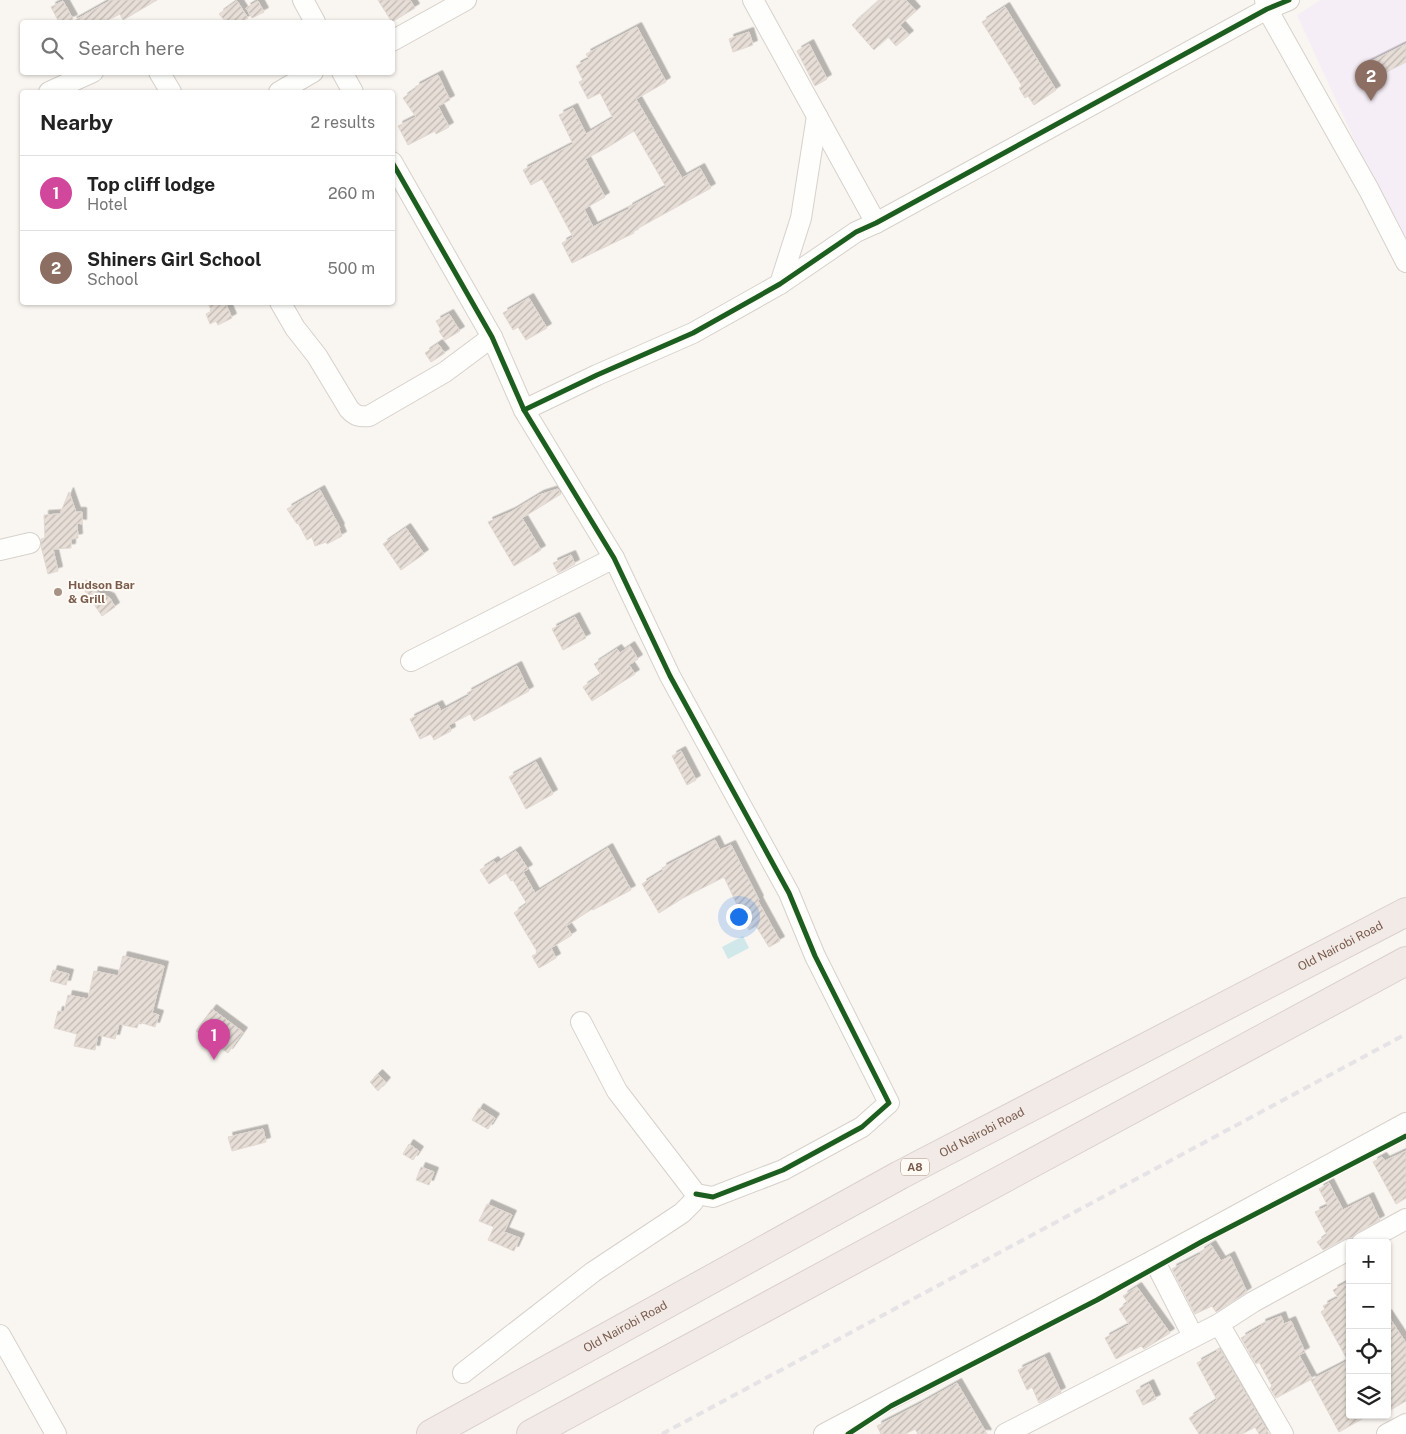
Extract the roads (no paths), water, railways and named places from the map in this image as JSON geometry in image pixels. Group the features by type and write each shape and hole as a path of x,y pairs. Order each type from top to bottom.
{"highway":[{"name":"Old Nairobi Road","path":"431,1434 900,1175 1406,912"},
{"path":"530,1434 1406,961"}],"street":[{"path":"303,0 314,20"},
{"path":"395,39 466,0"},
{"path":"753,0 876,224"},
{"path":"524,410 597,375 693,333 780,284 856,232 876,224 1266,5 1289,0"},
{"path":"1266,5 1369,190 1406,262"},
{"path":"52,90 86,75"},
{"path":"161,75 170,90"},
{"path":"282,90 309,75"},
{"path":"344,75 353,90"},
{"path":"780,284 800,218 817,116"},
{"path":"395,167 492,337 524,410 614,558 670,676 789,893 815,956 889,1103 862,1127 783,1170 713,1197 696,1194 617,1091 581,1022"},
{"path":"282,305 349,409 361,417 369,416 445,372 492,337"},
{"path":"0,550 30,543"},
{"path":"411,661 614,558"},
{"path":"824,1434 851,1428 1406,1123"},
{"path":"463,1373 593,1272 682,1213 693,1202 696,1194"},
{"path":"1369,1239 1406,1218"},
{"path":"1005,1434 1219,1324 1253,1302 1346,1252"},
{"path":"1154,1260 1193,1336"},
{"path":"1219,1324 1283,1434"},
{"path":"0,1335 56,1434"},
{"path":"1387,1434 1406,1424"}],"water":[{"path":"743,936 749,948 728,959 722,947"}],"railway":[{"path":"662,1434 1406,1034"}],"place":[{"name":"Shiners Girl School","path":"1371,101"},
{"name":"Hudson Bar & Grill","path":"58,592"},
{"name":"Top cliff lodge","path":"214,1060"}]}
